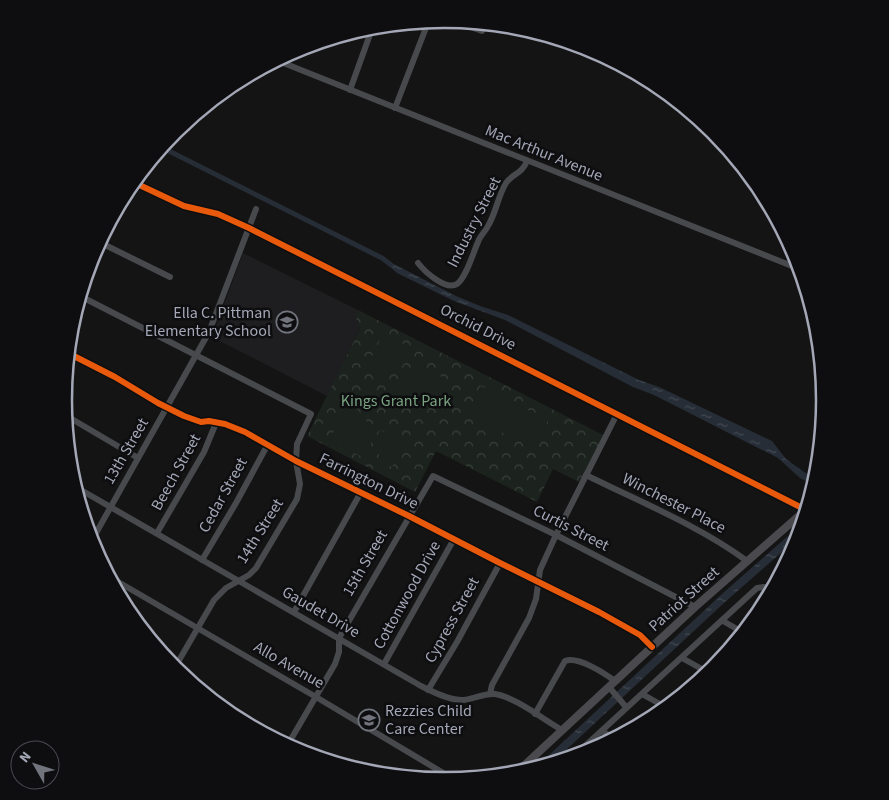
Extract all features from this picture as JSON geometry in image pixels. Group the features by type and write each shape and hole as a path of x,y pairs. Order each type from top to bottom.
{"main road":[{"name":"Patriot Street","path":"527,763 696,607 798,517"}],"street":[{"path":"395,108 427,28"},
{"path":"350,90 370,36"},
{"name":"Mac Arthur Avenue","path":"285,64 792,266"},
{"name":"Industry Street","path":"418,263 430,276 451,286 456,284 464,275 478,240 489,226 507,181 521,171 527,161"},
{"name":"Orchid Drive","path":"140,185 184,206 218,214 249,228 801,506"},
{"name":"13th Street","path":"96,532 197,355 213,323 256,209"},
{"path":"106,245 170,277"},
{"path":"86,299 197,355"},
{"name":"14th Street","path":"179,661 214,600 226,588 249,575 256,568 297,499 300,484 296,461 297,444 311,414 197,355"},
{"name":"Farrington Drive","path":"75,356 115,377 167,408 200,422 209,421 225,424 245,432 296,461 409,516 635,632 652,647"},
{"path":"490,694 492,685 529,618 536,599 540,570 617,414"},
{"path":"73,420 138,458"},
{"name":"Beech Street","path":"157,533 204,452 216,423"},
{"name":"Cedar Street","path":"202,560 268,444"},
{"name":"Winchester Place","path":"586,474 705,534 727,546 747,561"},
{"name":"Curtis Street","path":"433,476 556,535 696,607"},
{"name":"15th Street","path":"291,739 335,664 339,652 339,638 433,476"},
{"name":"Gaudet Drive","path":"84,491 428,690 462,700 496,694 513,700 562,730"},
{"path":"294,612 361,492"},
{"name":"Cottonwood Drive","path":"384,664 454,539"},
{"name":"Cypress Street","path":"428,690 457,642 500,563"},
{"name":"Allo Avenue","path":"120,583 316,696 442,772"},
{"path":"588,743 625,705 642,694 758,588 766,588"},
{"path":"723,621 738,630"},
{"path":"682,658 702,669"},
{"path":"535,714 565,661 575,659 615,681"},
{"path":"610,688 625,705"},
{"path":"642,694 660,704"},
{"path":"602,731 608,735"}],"shaded area":[{"name":"Ella C. Pittman Elementary School","path":"243,253 358,310 355,315 360,329 327,396 212,337"}],"green space":[{"name":"Kings Grant Park","path":"358,310 605,436 581,483 553,469 537,502 436,451 415,492 307,436 360,329 355,315"},
{"path":"383,334 414,349 400,368 395,371 383,372 367,366"},
{"path":"418,370 430,371 444,378 425,416 387,397 399,379"},
{"path":"481,386 548,420 533,448 466,414"},
{"path":"349,403 363,415 370,431 371,446 367,459 329,441"},
{"path":"380,430 405,442 392,467 383,460 377,451 376,441"}],"water":[{"path":"386,260 456,296 508,315 639,380 659,387 772,441 786,459 809,475 808,482 800,478 778,458 654,395 633,387 505,320 454,301 397,273 384,262"},
{"path":"793,532 787,548 725,602 562,754 545,759 723,593"}],"waterway":[{"path":"168,150 382,258 390,264"}],"cycle path":[{"path":"140,185 184,206 218,214 249,228 801,507"},
{"path":"75,356 184,416 201,422 209,421 225,424 245,432 296,461 599,612 640,635 652,647"}],"place":[{"name":"Ella C. Pittman Elementary School","path":"287,322"},
{"name":"Rezzies Child Care Center","path":"369,720"}]}
